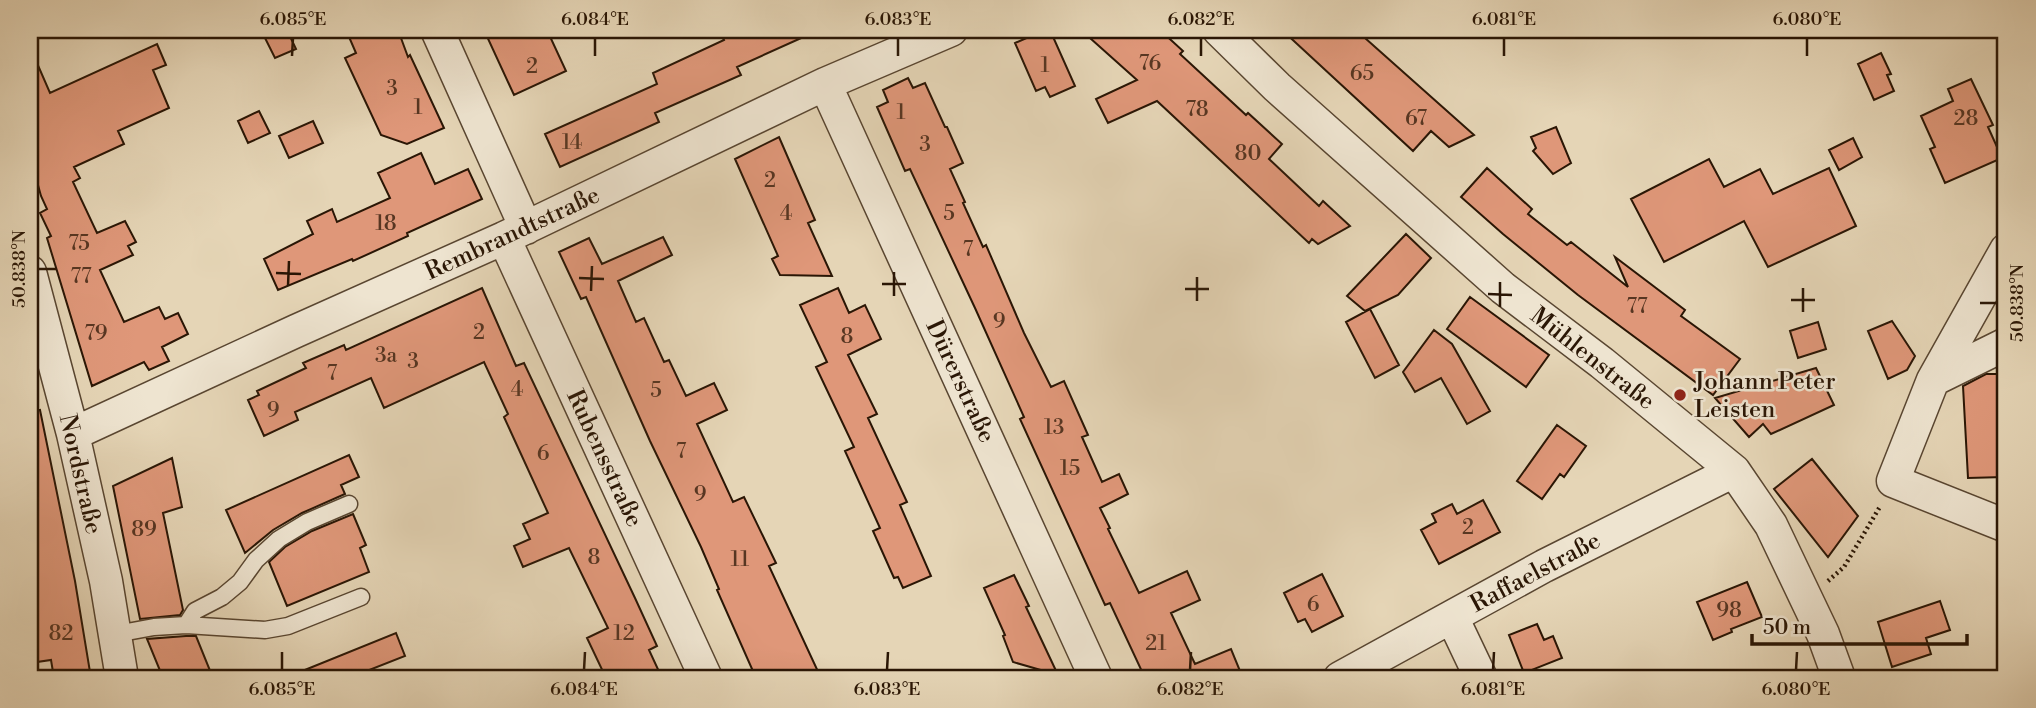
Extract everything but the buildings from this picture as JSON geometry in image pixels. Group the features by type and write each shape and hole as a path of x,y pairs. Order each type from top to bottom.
{"street":[{"name":"Rubensstraße","path":"437,30 515,233 706,678"},
{"name":"Rembrandtstraße","path":"73,434 515,233 825,84 951,30"},
{"name":"Mühlenstraße","path":"1219,30 1277,87 1503,288 1602,363 1734,471 1771,525 1807,600 1839,678"},
{"name":"Dürerstraße","path":"825,84 1096,678"},
{"path":"2006,250 1998,288 1933,380 1893,481 2006,526"},
{"name":"Nordstraße","path":"30,272 73,434 116,634 122,678"},
{"path":"1933,380 2006,344"},
{"name":"Raffaelstraße","path":"1340,678 1567,554 1734,471"},
{"path":"1452,617 1481,678"}],"lane":[{"path":"186,625 195,611 222,597 240,582 256,560 279,539 307,522 349,504"},
{"path":"116,634 186,625 265,630 288,625 361,597"}],"path":[{"path":"1807,600 1844,566 1875,518 1893,481"}],"place":[{"name":"Johann Peter Leisten","path":"1680,395"}]}
